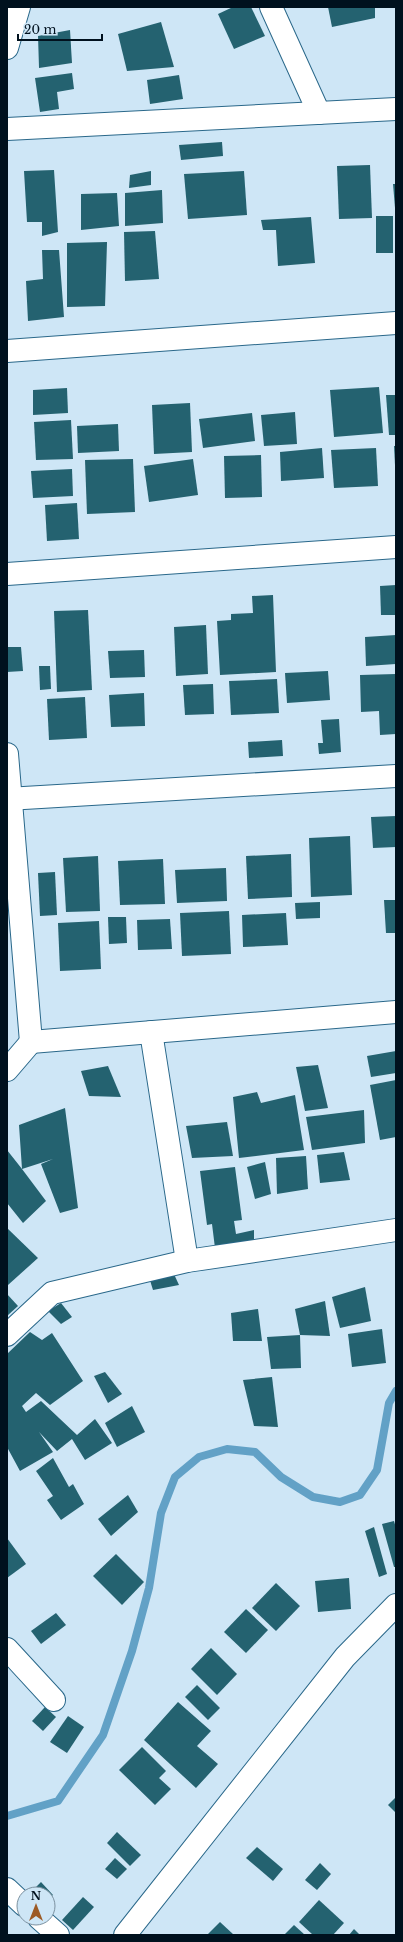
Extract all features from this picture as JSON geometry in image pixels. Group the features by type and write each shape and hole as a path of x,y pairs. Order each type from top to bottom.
{"street":[{"path":"7,48 19,7"},
{"path":"271,7 319,113"},
{"path":"7,129 396,109"},
{"path":"7,350 396,322"},
{"path":"7,574 396,547"},
{"path":"7,754 9,799 31,1042"},
{"path":"9,799 396,776"},
{"path":"7,1070 31,1042 396,1012"},
{"path":"151,1032 186,1261"},
{"path":"7,1335 52,1293 186,1261 396,1230"},
{"path":"125,1935 344,1658 396,1605"},
{"path":"7,1649 54,1700"},
{"path":"7,1889 16,1897"},
{"path":"48,1926 58,1935"}],"building":[{"path":"233,7 251,7 265,36 234,49 218,14"},
{"path":"328,7 375,7 375,18 332,27"},
{"path":"161,22 174,67 127,71 118,34"},
{"path":"70,30 72,63 39,68 38,36"},
{"path":"72,73 74,89 57,92 59,109 40,112 35,78"},
{"path":"179,75 183,99 150,104 147,80"},
{"path":"222,142 223,156 181,160 179,145"},
{"path":"370,165 372,218 339,219 337,166"},
{"path":"54,170 58,232 42,236 42,222 27,222 24,171"},
{"path":"151,171 151,185 129,188 130,175"},
{"path":"244,171 247,215 188,219 184,174"},
{"path":"393,184 396,184 396,208 395,208"},
{"path":"162,190 163,223 125,226 125,193"},
{"path":"117,193 119,226 81,230 81,194"},
{"path":"376,216 393,216 393,253 376,253"},
{"path":"311,217 315,263 278,266 276,230 263,230 261,220"},
{"path":"155,231 159,279 125,281 124,232"},
{"path":"107,242 105,306 67,307 67,243"},
{"path":"42,250 59,250 64,317 28,321 26,281 43,279"},
{"path":"379,387 383,433 334,437 330,390"},
{"path":"67,388 68,413 33,415 33,390"},
{"path":"386,395 396,395 396,435 389,435"},
{"path":"190,403 192,452 154,454 152,405"},
{"path":"295,412 297,444 264,446 261,415"},
{"path":"252,413 255,441 203,448 199,419"},
{"path":"71,420 73,459 36,460 34,422"},
{"path":"118,424 119,451 78,453 77,426"},
{"path":"394,446 396,446 396,465 395,465"},
{"path":"322,448 324,478 281,481 280,452"},
{"path":"376,448 378,486 334,488 331,450"},
{"path":"261,455 262,497 225,498 224,456"},
{"path":"133,459 135,512 87,514 85,460"},
{"path":"193,459 198,495 149,502 144,466"},
{"path":"72,469 73,496 33,498 31,471"},
{"path":"77,503 79,539 47,541 45,505"},
{"path":"396,585 396,615 381,615 380,586"},
{"path":"273,595 276,672 220,675 217,621 231,620 231,614 253,613 252,596"},
{"path":"88,610 92,690 57,692 54,611"},
{"path":"206,625 208,674 176,676 174,627"},
{"path":"396,635 396,664 366,666 365,637"},
{"path":"7,647 21,647 23,671 7,672"},
{"path":"144,650 145,677 110,678 108,651"},
{"path":"39,666 50,666 51,689 40,690"},
{"path":"328,671 330,700 287,703 285,673"},
{"path":"396,674 396,734 380,735 379,711 361,712 360,675"},
{"path":"277,679 279,713 231,715 229,681"},
{"path":"213,684 214,714 185,715 183,685"},
{"path":"144,693 145,726 111,727 109,695"},
{"path":"85,697 87,738 49,740 47,699"},
{"path":"339,719 341,752 319,754 318,743 323,743 321,720"},
{"path":"282,740 283,756 249,758 248,742"},
{"path":"396,816 396,847 373,848 371,817"},
{"path":"350,836 352,895 311,897 309,838"},
{"path":"291,854 292,897 248,899 246,856"},
{"path":"98,856 100,911 66,912 63,858"},
{"path":"163,859 165,904 120,905 118,861"},
{"path":"226,868 227,901 177,903 175,870"},
{"path":"55,872 57,915 40,916 38,873"},
{"path":"384,900 396,900 396,933 386,933"},
{"path":"320,902 320,918 296,919 295,903"},
{"path":"229,911 231,954 182,956 180,913"},
{"path":"286,913 288,945 243,947 242,915"},
{"path":"108,917 126,917 127,943 109,944"},
{"path":"170,919 172,949 138,950 137,920"},
{"path":"99,921 101,969 60,971 58,923"},
{"path":"396,1051 396,1073 371,1077 367,1056"},
{"path":"318,1065 328,1108 305,1111 296,1067"},
{"path":"108,1066 121,1097 89,1096 81,1071"},
{"path":"396,1080 396,1137 380,1140 370,1085"},
{"path":"257,1092 261,1103 295,1095 304,1150 239,1158 233,1097"},
{"path":"65,1108 78,1208 60,1213 41,1164 53,1159 22,1169 19,1125"},
{"path":"364,1110 365,1143 312,1150 306,1117"},
{"path":"227,1122 233,1156 192,1158 186,1126"},
{"path":"7,1150 46,1201 23,1223 7,1203"},
{"path":"344,1152 350,1180 320,1183 317,1155"},
{"path":"306,1156 308,1189 277,1194 276,1158"},
{"path":"265,1162 271,1194 255,1199 247,1167"},
{"path":"235,1167 242,1220 234,1221 236,1234 254,1230 254,1243 215,1248 212,1224 207,1225 200,1171"},
{"path":"7,1228 38,1258 8,1285 7,1284"},
{"path":"173,1272 179,1285 153,1290 149,1277"},
{"path":"365,1287 371,1321 340,1328 332,1297"},
{"path":"7,1294 18,1306 7,1316"},
{"path":"325,1301 330,1336 300,1335 295,1309"},
{"path":"61,1303 72,1317 61,1324 48,1311"},
{"path":"258,1309 262,1341 233,1341 231,1313"},
{"path":"382,1329 386,1363 352,1367 348,1334"},
{"path":"30,1332 42,1340 52,1333 83,1381 50,1405 36,1393 22,1406 26,1412 41,1401 77,1435 95,1419 112,1443 85,1460 72,1439 57,1451 39,1432 53,1452 20,1471 7,1447 7,1354"},
{"path":"300,1335 301,1368 271,1369 267,1337"},
{"path":"105,1372 122,1394 108,1403 94,1376"},
{"path":"272,1377 278,1427 254,1426 243,1380"},
{"path":"132,1406 145,1432 117,1447 105,1423"},
{"path":"53,1458 69,1487 73,1484 84,1504 61,1520 47,1500 53,1496 36,1471"},
{"path":"128,1495 138,1512 111,1536 98,1519"},
{"path":"394,1521 396,1528 396,1567 394,1567 382,1524"},
{"path":"374,1527 387,1574 379,1577 365,1531"},
{"path":"7,1538 26,1564 7,1578"},
{"path":"116,1554 144,1582 122,1605 93,1576"},
{"path":"349,1578 351,1609 318,1612 315,1581"},
{"path":"276,1583 300,1606 276,1631 252,1608"},
{"path":"246,1609 268,1630 246,1653 224,1632"},
{"path":"56,1613 66,1625 41,1644 31,1631"},
{"path":"211,1648 237,1674 217,1695 191,1669"},
{"path":"197,1685 220,1708 208,1720 185,1697"},
{"path":"178,1702 211,1731 197,1746 218,1764 196,1788 144,1740"},
{"path":"45,1707 56,1717 43,1731 32,1721"},
{"path":"68,1716 84,1727 67,1753 50,1742"},
{"path":"142,1747 166,1771 159,1778 171,1789 155,1805 119,1770"},
{"path":"396,1797 396,1813 388,1805"},
{"path":"117,1832 141,1855 130,1866 107,1843"},
{"path":"257,1847 283,1869 273,1881 246,1858"},
{"path":"115,1858 127,1869 117,1879 105,1869"},
{"path":"320,1863 331,1874 317,1890 305,1880"},
{"path":"41,1882 45,1886 37,1886"},
{"path":"83,1897 94,1907 73,1930 62,1920"},
{"path":"319,1900 344,1923 333,1935 313,1935 299,1922"},
{"path":"220,1922 234,1935 207,1935"},
{"path":"294,1925 305,1935 284,1935"},
{"path":"354,1929 360,1935 349,1935"}],"waterway":[{"path":"7,1816 58,1801 103,1735 132,1651 149,1588 161,1513 175,1477 199,1457 227,1449 255,1452 281,1477 313,1497 340,1502 360,1495 377,1470 389,1403 396,1391"}]}
